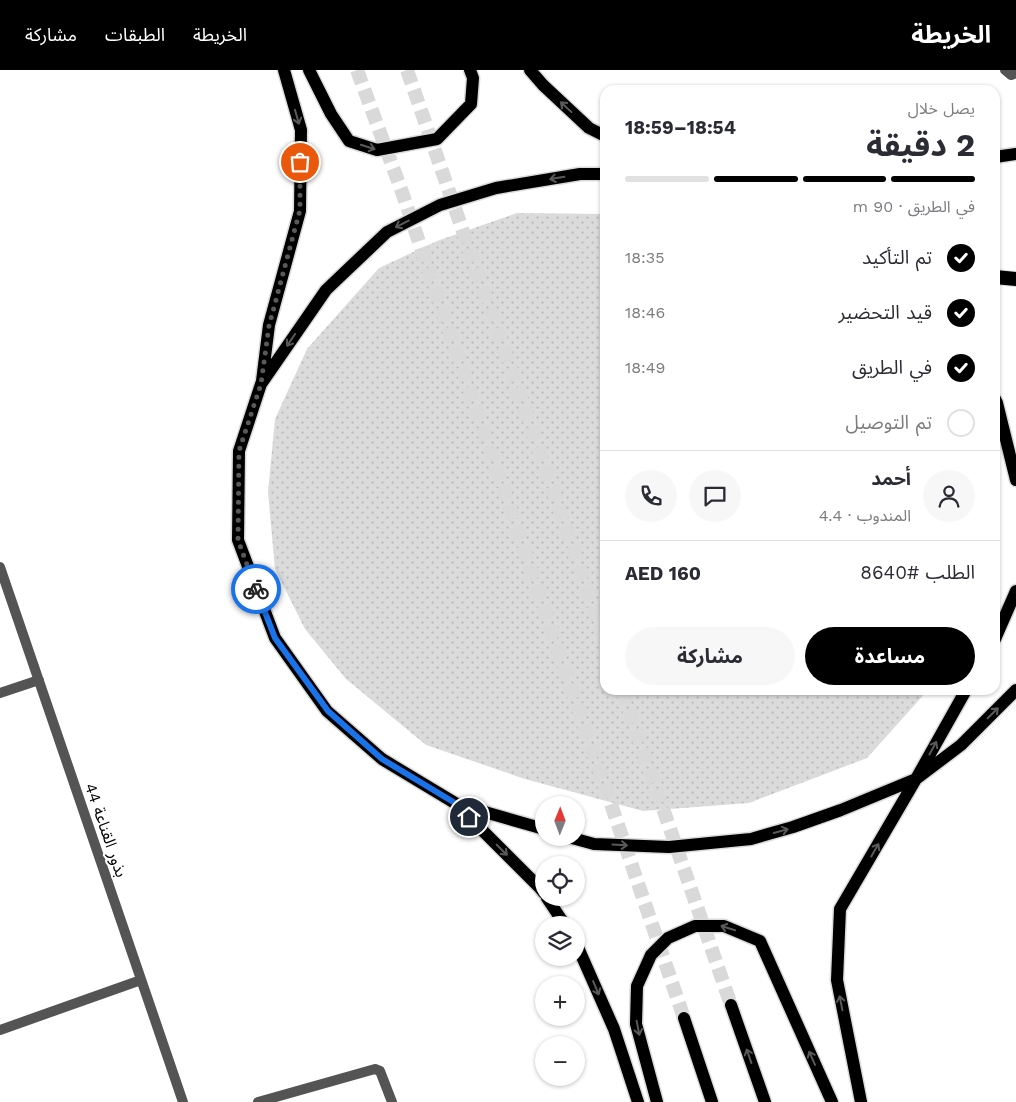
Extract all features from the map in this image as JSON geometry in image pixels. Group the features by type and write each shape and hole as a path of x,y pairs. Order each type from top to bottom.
{"highway":[{"path":"1000,277 1016,279"}],"main road":[{"path":"284,70 301,130 300,210 269,326 261,384 239,451 238,540 275,638 328,711 382,759 455,803 535,882"},
{"path":"309,70 330,114 349,141 376,150 437,139 471,104 472,78 470,70"},
{"path":"530,70 543,85 589,128 600,134"},
{"path":"1000,156 1016,154"},
{"path":"261,384 326,290 387,232 440,205 496,188 580,174 600,174"},
{"path":"1000,416 1016,480"},
{"path":"1000,628 1016,591"},
{"path":"585,842 594,844 669,847 751,839 793,827 841,810 916,779 960,744 1016,690"},
{"path":"861,1102 836,980 840,908 963,695"},
{"path":"455,803 535,826"},
{"path":"657,1102 636,1024 637,986 651,956 668,938 695,926 724,926 760,941 832,1102"},
{"path":"585,963 614,1029 638,1102"},
{"path":"731,1005 765,1102"},
{"path":"684,1018 712,1102"}],"street":[{"path":"1004,70 1011,75 1016,73"},
{"name":"بذور القناعة 44","path":"0,567 183,1102"},
{"path":"0,693 39,680"},
{"path":"0,1030 142,980"},
{"path":"258,1102 375,1069 380,1070 392,1102"}],"shaded area":[{"path":"517,213 600,214 600,695 924,695 867,758 749,803 643,811 525,779 426,745 346,679 305,629 275,569 268,492 275,419 307,349 379,268 437,241"}],"tunnel":[{"path":"357,70 402,192 684,1018"},
{"path":"407,70 600,627"},
{"path":"624,695 731,1005"}],"way so far":[{"path":"256,589 238,540 239,451 261,384 269,326 300,210 300,162"}],"route":[{"path":"256,589 275,638 328,711 382,759 455,803 469,817"}]}
